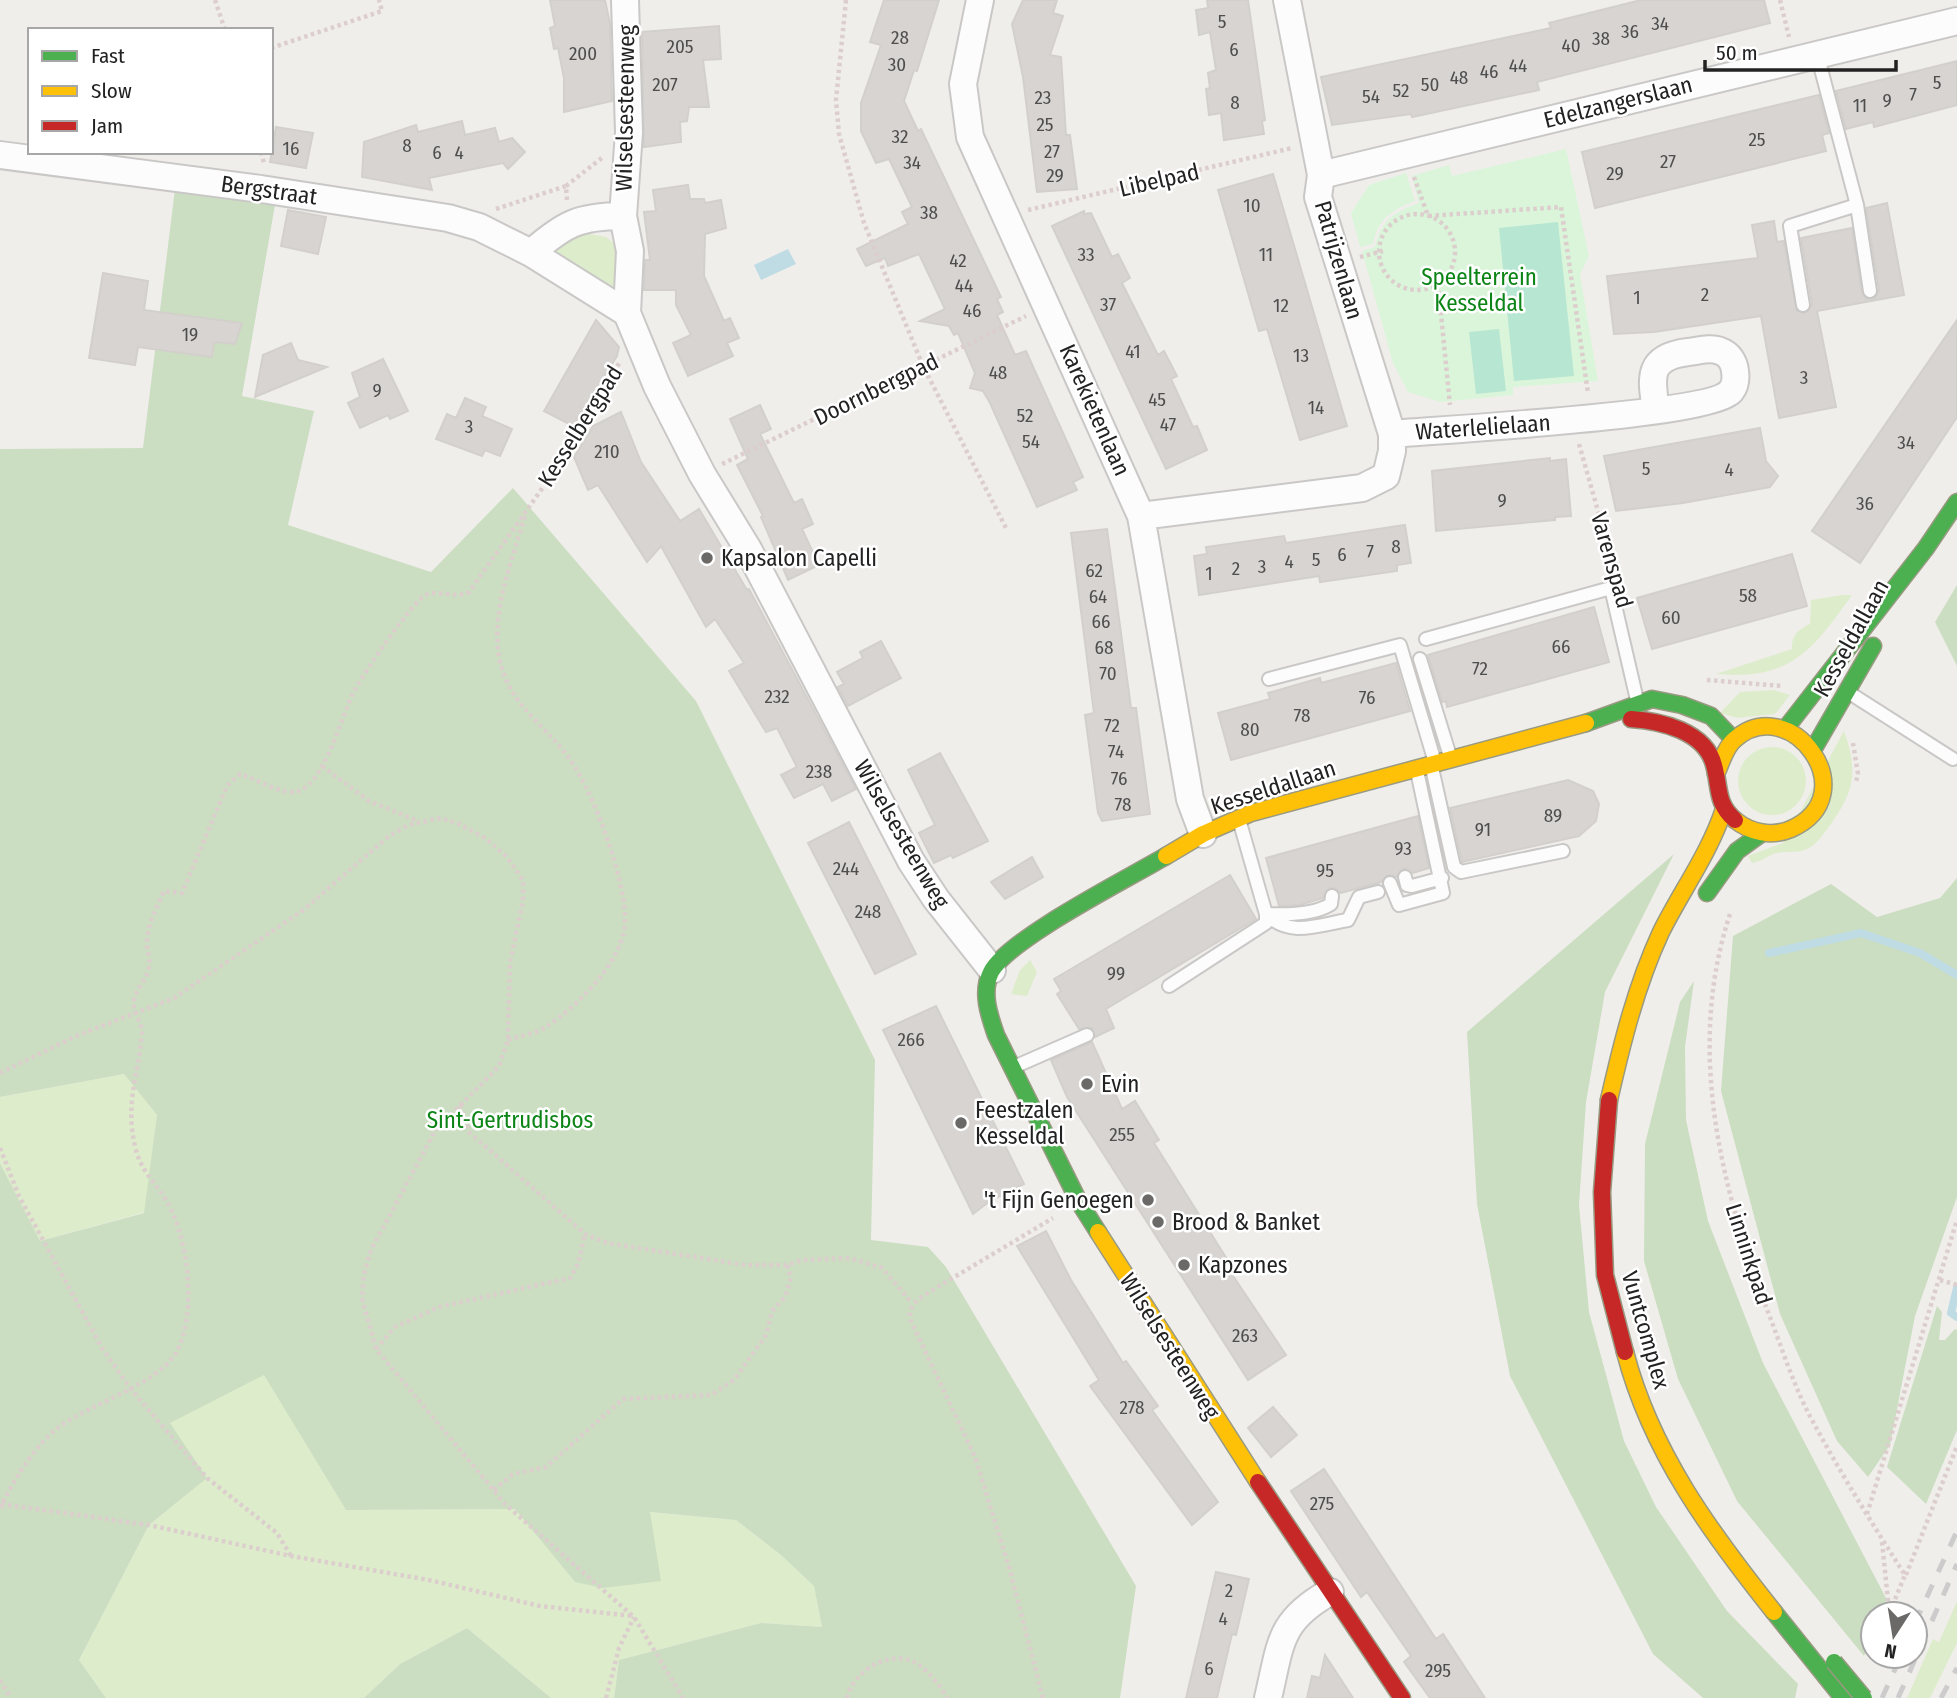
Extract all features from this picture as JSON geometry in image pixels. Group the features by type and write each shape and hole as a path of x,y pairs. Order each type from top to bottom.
{"street":[{"name":"Wilselsesteenweg","path":"625,0 627,154 623,216 630,251 628,313 641,350 702,474 748,549 911,861 936,899 992,970 985,990 987,1012 1079,1202 1187,1375 1402,1698"},
{"name":"Karekietenlaan","path":"980,0 963,84 966,116 978,158 1049,305 1141,516 1190,799 1203,834"},
{"name":"Patrijzenlaan","path":"1287,0 1321,175 1318,197 1392,434"},
{"name":"Edelzangerslaan","path":"1321,175 1957,20"},
{"name":"Bergstraat","path":"0,155 418,212 479,227 531,253"},
{"name":"Wilselsesteenweg","path":"531,253 551,234 590,216 623,216"},
{"path":"531,253 628,313"},
{"name":"Waterlelielaan","path":"1141,516 1362,488 1385,476 1392,451 1392,434 1582,420 1656,409"},
{"name":"Kesseldallaan","path":"1786,728 1926,548 1957,502"},
{"name":"Kesseldallaan","path":"1814,748 1848,692 1926,548"},
{"name":"Kesseldallaan","path":"992,970 999,958 1020,942 1203,834 1238,819 1601,719 1637,702 1652,699 1682,705 1711,716 1734,740"},
{"name":"Kesseldallaan","path":"1601,719 1648,720 1669,725 1695,741 1710,755 1716,774 1717,792 1724,809"},
{"path":"1716,774 1720,758 1734,740 1762,727 1786,728 1814,748 1821,763 1824,782 1817,806 1797,826 1782,833 1762,833 1746,829 1724,809"},
{"name":"Vuntcomplex","path":"1724,809 1713,841 1661,933 1626,1023 1607,1109 1602,1192 1605,1275 1632,1378 1672,1469 1714,1538 1843,1698"},
{"path":"1699,906 1720,870 1748,840 1762,833"},
{"path":"1633,1070 1639,1046"},
{"path":"1619,1182 1622,1157"},
{"name":"Vuntcomplex","path":"1635,1326 1642,1351"},
{"path":"1675,1437 1717,1512 1864,1698"},
{"path":"1268,1698 1282,1640 1291,1623 1299,1611 1329,1592"}],"lane":[{"path":"1805,56 1857,205 1870,291"},
{"path":"1803,305 1790,226 1857,205"},
{"path":"1426,639 1611,588 1637,702"},
{"path":"1269,679 1400,645 1433,764 1454,867 1461,872 1563,850"},
{"path":"1390,883 1399,905 1441,896 1444,888 1420,659"},
{"path":"1848,692 1953,760"},
{"path":"1168,986 1261,929 1266,923 1266,914 1238,819"},
{"path":"1405,877 1407,885 1412,886 1442,878"},
{"path":"1266,914 1275,922 1297,929 1348,920 1359,897 1378,892"},
{"path":"1266,914 1285,915 1325,908 1331,904 1332,896"},
{"path":"1012,1068 1087,1035"}],"path":[{"path":"215,0 224,28"},
{"path":"273,47 382,11 379,0"},
{"path":"846,0 836,100 839,134 864,223 923,366 1006,528"},
{"path":"1780,0 1805,56"},
{"name":"Libelpad","path":"1004,216 1314,143"},
{"path":"522,200 566,186 606,155 627,154"},
{"path":"1406,154 1428,216"},
{"path":"566,186 569,226"},
{"name":"Varenspad","path":"1428,216 1561,207 1582,420 1619,584"},
{"path":"1405,216 1428,216 1448,230 1455,253 1447,276 1438,284 1416,290 1394,283 1386,274 1378,252 1385,230 1394,221 1405,216"},
{"path":"1438,284 1453,430"},
{"name":"Doornbergpad","path":"702,474 1049,305"},
{"name":"Kesselbergpad","path":"134,1011 134,997 146,980 150,964 146,944 149,921 164,891 182,893 227,786 240,774 291,792 301,789 322,766 336,742 339,722 355,688 422,597 432,593 459,597 469,592 570,449 578,429 624,355 641,350"},
{"path":"508,1040 543,1029 596,984 614,957 626,922 615,860 596,810 571,761 523,708 505,677 498,644 501,605 526,512"},
{"path":"1702,679 1733,684 1781,685"},
{"path":"322,766 369,801 419,821"},
{"path":"0,1073 134,1011 174,998 302,911 388,837 419,821 441,818 485,838 506,856 523,880 523,901 510,962 508,1040 499,1066 435,1130 371,1250 363,1274 362,1298 376,1349 505,1504 635,1617 683,1698"},
{"name":"Linninkpad","path":"1732,910 1713,984 1709,1031 1712,1110 1726,1184 1751,1267 1811,1418 1905,1575"},
{"path":"134,1011 142,1031 130,1099 134,1144 143,1172 165,1198 175,1217 188,1278 187,1311 178,1350 164,1367 130,1388 93,1405 58,1428 38,1448 1,1506 149,1525 291,1556 429,1580 540,1606 635,1617"},
{"path":"460,1105 469,1132 585,1234 607,1243 745,1265 787,1265 802,1259 850,1258 882,1268 912,1303 910,1319 975,1457 1009,1567 1043,1698"},
{"path":"0,1148 19,1196 102,1348 130,1388 207,1478 277,1533 291,1556"},
{"path":"912,1303 1079,1202"},
{"path":"1867,1515 1957,1220"},
{"path":"376,1349 395,1327 439,1307 570,1279 578,1264 585,1234"},
{"path":"494,1490 513,1474 546,1467 623,1399 711,1395 734,1380 766,1335 772,1311 785,1297 790,1278 787,1265"},
{"path":"1940,1280 1957,1285"},
{"path":"1895,1600 1957,1446"},
{"path":"1881,1537 1888,1600"},
{"path":"606,1698 618,1648 635,1617"},
{"path":"847,1698 849,1688 861,1674 878,1661 897,1659 917,1663 947,1698"},
{"path":"0,1680 11,1698"}],"green space":[{"name":"Speelterrein Kesseldal","path":"1566,149 1589,256 1580,274 1598,381 1513,387 1513,395 1441,402 1408,392 1393,363 1362,251 1375,247 1381,230 1390,218 1419,203 1412,176 1449,165 1452,176"},
{"path":"1406,173 1415,201 1387,216 1378,228 1373,244 1360,247 1351,213 1369,185"},
{"name":"Sint-Gertrudisbos","path":"175,189 276,199 242,396 314,411 288,525 431,572 513,488 696,701 875,1060 871,1240 928,1247 946,1267 1136,1586 1120,1698 614,1698 619,1660 761,1623 822,1627 814,1586 781,1555 736,1520 650,1512 661,1581 603,1588 575,1582 515,1509 346,1510 264,1375 170,1423 207,1478 149,1525 79,1660 106,1698 0,1698 0,1163 40,1241 144,1213 157,1115 124,1074 0,1097 0,449 143,448"},
{"path":"1558,222 1574,376 1514,381 1499,228"},
{"path":"584,233 606,237 616,245 622,292 546,249"},
{"path":"1499,329 1506,391 1476,394 1469,332"},
{"path":"1957,585 1957,666 1935,622"},
{"path":"1852,595 1811,647 1797,658 1781,667 1763,672 1742,675 1716,674 1792,649 1796,634 1810,624 1811,600"},
{"path":"1774,690 1790,695 1775,714 1738,718 1720,713 1740,692"},
{"path":"1844,731 1851,759 1851,782 1844,804 1837,815 1808,849 1777,853 1752,863 1748,856 1783,843"},
{"path":"1772,747 1785,750 1796,757 1803,768 1806,781 1803,794 1796,805 1785,812 1772,815 1759,812 1748,805 1741,794 1738,781 1741,768 1748,757 1759,750"},
{"path":"1674,854 1605,992 1586,1102 1579,1205 1589,1312 1624,1441 1656,1507 1727,1611 1798,1684 1795,1698 1703,1698 1653,1654 1510,1376 1477,1204 1467,1032"},
{"path":"1957,878 1957,1197 1915,1316 1890,1445 1868,1477 1837,1441 1780,1314 1721,1091 1733,936 1831,884 1877,917 1940,898"},
{"path":"1030,960 1037,972 1027,996 1011,994 1020,970"},
{"path":"1694,981 1685,1047 1686,1120 1708,1221 1763,1363 1887,1600 1859,1600 1859,1650 1737,1501 1678,1379 1644,1261 1645,1144 1680,1002"},
{"path":"124,1074 157,1115 145,1212 40,1241 0,1163 0,1097"},
{"path":"1937,1306 1942,1312 1939,1340 1945,1340 1957,1330 1957,1430 1926,1504 1887,1467"},
{"path":"264,1374 346,1510 515,1509 575,1582 649,1512 736,1520 781,1555 814,1586 822,1627 761,1623 619,1660 614,1698 551,1698 467,1628 400,1664 364,1698 106,1698 79,1660 149,1525 207,1478 169,1423"},
{"path":"1957,1601 1957,1643 1930,1698 1907,1698 1919,1670 1929,1670 1929,1648 1933,1639 1939,1642"},
{"path":"467,1628 551,1698 364,1698 400,1664"}],"water":[{"path":"788,249 796,264 761,280 754,265"}],"building":[{"path":"550,0 605,0 610,24 612,101 564,112 564,78 558,48 554,49 550,28 555,26"},
{"path":"884,0 939,0 917,71 914,70 904,101 918,131 921,129 1001,297 997,299 1003,312 997,315 1015,355 1026,351 1083,477 1073,482 1077,490 1037,507 990,403 983,391 970,388 975,373 958,333 954,335 949,326 920,321 945,309 919,254 888,266 885,258 866,266 857,249 908,224 902,212 912,207 889,159 876,163 861,131 861,103 881,45 870,42"},
{"path":"1023,0 1057,0 1053,13 1063,16 1050,55 1061,57 1066,135 1070,135 1077,189 1037,192 1023,77 1012,24"},
{"path":"1207,0 1248,0 1265,120 1262,121 1264,134 1224,140 1221,113 1209,115 1206,89 1210,88 1208,73 1216,70 1210,32 1199,35 1196,10 1208,8"},
{"path":"1641,0 1764,0 1770,23 1537,82 1539,90 1412,117 1411,114 1332,125 1321,77 1551,28 1549,23"},
{"path":"719,26 721,59 703,60 709,107 689,107 687,121 680,122 681,142 644,147 642,32"},
{"path":"1957,61 1957,105 1874,127 1873,122 1846,129 1836,91"},
{"path":"1819,95 1829,133 1822,135 1826,151 1595,208 1582,152"},
{"path":"462,121 465,135 495,128 499,142 512,138 525,152 508,169 503,163 429,178 432,190 362,177 364,142 416,125 418,132"},
{"path":"276,127 313,133 306,168 270,162"},
{"path":"1273,174 1347,426 1300,440 1267,329 1259,331 1218,190"},
{"path":"688,185 690,199 704,199 705,203 721,200 726,228 705,234 704,276 724,321 730,318 739,338 727,343 733,356 688,376 673,343 691,335 676,305 676,290 644,290 645,260 650,260 644,212 656,211 653,190"},
{"path":"1887,203 1904,295 1817,311 1836,407 1779,418 1761,316 1654,332 1614,334 1607,276 1758,258 1752,225 1774,221 1777,242 1784,241 1797,311 1805,313 1812,304 1801,238 1852,228 1862,293 1866,299 1875,298 1879,290 1866,208"},
{"path":"288,210 326,217 318,254 281,246"},
{"path":"1084,211 1084,214 1091,213 1112,257 1118,254 1130,278 1122,283 1158,355 1164,351 1177,376 1171,379 1207,450 1166,469 1052,226"},
{"path":"103,273 148,281 144,310 242,323 235,344 214,342 212,357 138,347 135,365 89,358"},
{"path":"596,320 619,347 617,356 573,426 544,411"},
{"path":"1957,320 1957,417 1860,563 1812,531"},
{"path":"291,343 298,360 327,367 255,397 263,355"},
{"path":"383,359 408,411 390,419 388,415 360,428 348,403 360,397 352,373"},
{"path":"465,398 486,407 482,416 512,429 500,456 485,450 482,456 436,439 447,414 456,418"},
{"path":"760,405 771,429 760,434 794,503 802,499 813,524 802,529 819,565 788,580 761,517 763,516 737,465 748,459 730,419"},
{"path":"621,412 641,462 680,521 699,509 747,590 749,589 856,789 832,801 823,784 794,798 781,775 797,767 777,728 766,732 729,671 744,663 715,619 706,627 661,546 647,562 598,485 588,490 574,457 593,426"},
{"path":"1760,428 1766,461 1778,476 1770,487 1683,503 1616,511 1604,456"},
{"path":"1550,458 1550,461 1566,459 1571,516 1555,517 1555,520 1436,531 1432,471"},
{"path":"1405,525 1411,563 1397,565 1397,571 1320,582 1319,576 1199,595 1194,556 1207,554 1206,547 1284,536 1286,543"},
{"path":"1107,529 1131,708 1136,708 1150,814 1102,821 1098,813 1085,715 1094,713 1071,533"},
{"path":"1792,554 1807,606 1652,649 1637,598"},
{"path":"1594,607 1609,662 1447,707 1446,701 1442,702 1428,655"},
{"path":"881,641 901,678 848,706 838,687 844,684 837,672 863,658 860,652"},
{"path":"1396,663 1410,711 1231,760 1218,713 1270,699 1268,693 1320,678 1321,683"},
{"path":"940,753 988,841 953,858 951,855 934,863 919,833 935,825 908,770"},
{"path":"1568,780 1593,791 1599,804 1596,821 1579,836 1462,862 1450,808"},
{"path":"1418,816 1429,868 1413,873 1404,868 1396,877 1387,875 1381,882 1340,893 1337,889 1329,888 1323,898 1300,905 1279,906 1266,858"},
{"path":"849,822 916,954 875,974 808,843"},
{"path":"1032,857 1043,877 1005,899 991,882"},
{"path":"1230,875 1256,919 1106,1009 1114,1028 1095,1037 1092,1028 1079,1029 1057,994 1061,991 1054,979"},
{"name":"Feestzalen Kesseldal","path":"936,1006 1024,1184 990,1201 973,1214 883,1030"},
{"path":"1092,1042 1122,1109 1135,1101 1159,1140 1154,1143 1227,1259 1223,1261 1286,1355 1248,1380 1067,1097 1051,1060"},
{"path":"1046,1231 1071,1280 1123,1363 1126,1361 1158,1406 1152,1410 1218,1502 1192,1525 1090,1386 1099,1380 1017,1246"},
{"path":"1273,1407 1297,1435 1271,1457 1248,1428"},
{"path":"1324,1469 1436,1639 1443,1634 1485,1698 1430,1698 1404,1662 1411,1656 1367,1592 1361,1597 1291,1491"},
{"path":"1216,1572 1249,1579 1236,1635 1232,1634 1217,1698 1186,1698"},
{"path":"1325,1655 1353,1698 1307,1698 1312,1676 1320,1678"}],"waterway":[{"path":"1769,953 1861,933 1920,953 1957,975"},
{"path":"1957,1288 1951,1313 1957,1317"}],"railway":[{"path":"1926,1600 1957,1531"},
{"path":"1898,1698 1957,1564"},
{"path":"1941,1698 1957,1668"},
{"path":"1882,1698 1895,1670"}],"traffic: fast":[{"path":"1786,728 1926,548 1957,502"},
{"path":"1814,748 1873,646"},
{"path":"1586,723 1652,699 1682,705 1711,716 1734,740"},
{"path":"1707,893 1737,851 1762,833"},
{"path":"1098,1232 1079,1202 996,1035 986,995 988,980 1002,958 1020,943 1071,910 1166,856"},
{"path":"1774,1612 1843,1698"},
{"path":"1834,1662 1864,1698"}],"traffic: slow":[{"path":"1166,856 1203,834 1251,813 1586,723"},
{"path":"1716,774 1731,743 1756,728 1777,728 1797,737 1812,753 1822,772 1822,794 1813,813 1791,829 1776,833 1762,832 1735,820"},
{"path":"1609,1100 1630,1015 1652,952 1711,841 1724,809"},
{"path":"1098,1232 1258,1482"},
{"path":"1625,1352 1636,1389 1667,1457 1706,1521 1774,1612"}],"traffic: jam":[{"path":"1631,719 1668,725 1692,736 1701,744 1714,765 1725,808 1735,820"},
{"path":"1609,1100 1602,1192 1605,1275 1625,1352"},
{"path":"1258,1482 1402,1698"}],"place":[{"name":"Kapsalon Capelli","path":"707,558"},
{"name":"Evin","path":"1087,1084"},
{"name":"Feestzalen Kesseldal","path":"961,1123"},
{"name":"'t Fijn Genoegen","path":"1148,1200"},
{"name":"Brood & Banket","path":"1158,1222"},
{"name":"Kapzones","path":"1184,1265"}]}
